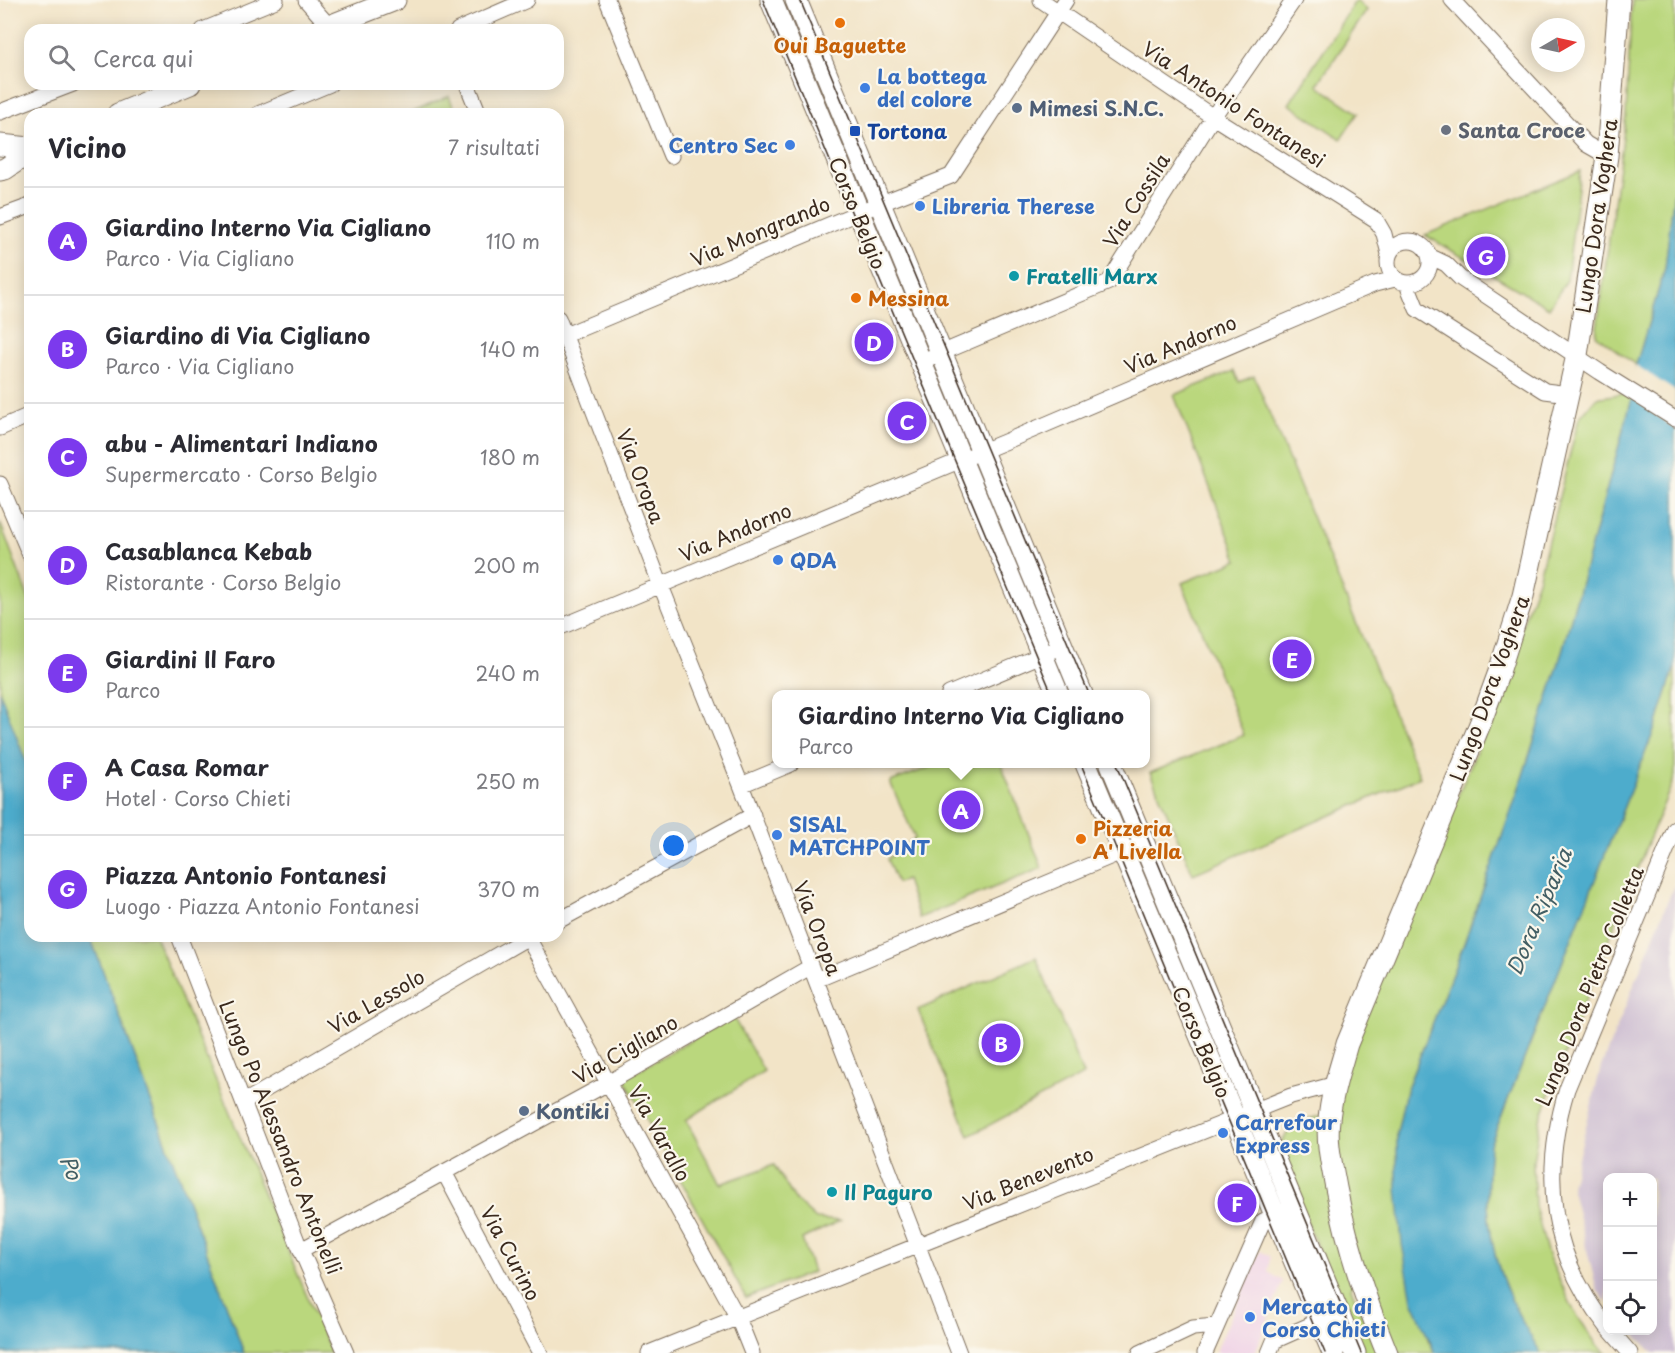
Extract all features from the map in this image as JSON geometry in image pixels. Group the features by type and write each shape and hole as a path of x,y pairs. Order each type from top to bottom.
{"main road":[{"path":"334,24 395,0"},
{"name":"Corso Belgio","path":"771,0 1056,690"},
{"name":"Corso Belgio","path":"796,0 1080,690"},
{"name":"Lungo Dora Voghera","path":"1388,1353 1345,1235 1331,1162 1328,1120 1335,1084 1355,1025 1480,724 1524,596 1577,355 1606,156 1619,0"},
{"path":"132,108 176,90"},
{"path":"0,145 24,149"},
{"path":"0,170 5,169 24,155"},
{"name":"Corso Belgio","path":"1088,768 1234,1119 1285,1211"},
{"name":"Corso Belgio","path":"1113,768 1255,1111 1285,1211 1329,1317 1355,1353"},
{"name":"Corso Belgio","path":"1329,1317 1333,1353"}],"street":[{"path":"218,24 276,0"},
{"path":"306,0 321,24"},
{"path":"472,24 527,0"},
{"path":"607,0 671,156"},
{"name":"Via Antonio Fontanesi","path":"1041,0 1062,6 1213,117 1376,220 1384,234 1389,254"},
{"name":"Via Cossila","path":"920,362 1109,282 1213,117 1294,0"},
{"path":"1452,0 1586,144 1606,156"},
{"name":"Via Mongrando","path":"564,336 951,176 1062,6"},
{"path":"0,112 57,90"},
{"path":"272,108 316,90"},
{"path":"469,90 477,108"},
{"path":"0,217 24,208"},
{"path":"1401,281 1420,281 1429,263 1426,249 1413,241 1399,243 1389,254 1388,268 1401,281 1417,309 1545,391 1569,394"},
{"path":"1429,263 1446,264 1460,278 1675,419"},
{"name":"Via Andorno","path":"981,451 1375,284 1401,281"},
{"name":"Via Oropa","path":"564,344 753,815 959,1353"},
{"path":"0,428 24,418"},
{"path":"960,459 981,451"},
{"name":"Via Andorno","path":"564,626 960,459"},
{"path":"0,483 24,541"},
{"path":"958,690 1062,646"},
{"path":"741,785 781,768"},
{"path":"564,918 753,815"},
{"name":"Lungo Dora Pietro Colletta","path":"1603,1321 1583,1293 1563,1246 1553,1196 1551,1172 1554,1146 1559,1114 1567,1089 1675,829"},
{"name":"Via Cigliano","path":"301,1250 813,974 1144,843"},
{"name":"Lungo Po Alessandro Antonelli","path":"180,942 301,1250 346,1353"},
{"name":"Via Lessolo","path":"244,1102 518,942"},
{"name":"Via Varallo","path":"531,942 738,1318"},
{"name":"Via Benevento","path":"649,1353 1291,1096 1335,1084"},
{"name":"Via Curino","path":"444,1172 540,1353"},
{"path":"1205,1353 1263,1221 1285,1211"},
{"path":"1269,1353 1274,1341 1329,1317"},
{"path":"738,1318 752,1353"},
{"path":"1140,1353 1193,1328 1216,1326"},
{"name":"Lungo Dora Pietro Colletta","path":"1614,1335 1630,1353"}],"shaded area":[{"path":"1675,883 1675,1353 1653,1353 1636,1335 1657,1335 1657,1173 1603,1173 1603,1297 1597,1290 1571,1186 1601,1067"},
{"name":"Mercato di Corso Chieti","path":"1260,1251 1270,1257 1268,1272 1283,1281 1255,1353 1215,1353"}],"green space":[{"path":"1356,0 1367,10 1317,85 1358,113 1341,139 1289,104"},
{"path":"1632,0 1675,0 1675,183 1665,268 1636,365 1596,335 1626,115"},
{"path":"449,96 454,108 422,108"},
{"path":"1580,171 1567,280 1549,308 1425,235"},
{"path":"1234,371 1239,382 1254,376 1420,777 1193,874 1150,773 1244,735 1182,583 1238,560 1174,395"},
{"path":"1625,393 1632,398 1558,666 1517,794 1462,949 1406,1091 1397,1133 1397,1188 1428,1340 1435,1353 1391,1353 1357,1275 1351,1288 1378,1353 1361,1353 1277,1150 1293,1124 1333,1112 1333,1094 1487,726 1538,580 1579,418 1596,398"},
{"path":"0,522 24,586 24,758 0,693"},
{"path":"1675,666 1675,776 1608,941 1540,1120 1533,1162 1535,1206 1548,1255 1574,1311 1597,1345 1606,1353 1541,1353 1512,1302 1495,1254 1488,1203 1490,1145 1657,723"},
{"path":"928,768 1003,768 1042,868 919,918 906,880 897,883 887,859 915,838 890,782"},
{"path":"92,942 158,942 331,1353 244,1353"},
{"path":"1036,957 1083,1075 969,1136 918,1010"},
{"path":"733,1017 764,1071 686,1120 720,1184 774,1165 795,1200 816,1219 840,1221 802,1239 813,1272 746,1298 624,1078"}],"water":[{"name":"Dora Riparia","path":"1675,183 1675,666 1657,723 1490,1145 1488,1203 1495,1254 1512,1302 1541,1353 1435,1353 1412,1300 1402,1244 1397,1188 1397,1133 1406,1091 1462,949 1517,794 1558,666 1632,398 1636,365 1665,268"},
{"name":"Po","path":"0,692 24,757 24,942 92,942 244,1353 2,1353 0,1348"}],"pier":[{"path":"1636,365 1675,391 1675,429 1629,395"}],"tram line":[{"path":"763,0 1050,690"},
{"path":"800,0 1087,690"},
{"path":"1083,768 1325,1353"},
{"path":"1119,768 1361,1353"}],"place":[{"name":"Oui Baguette","path":"840,23"},
{"name":"La bottega del colore","path":"865,88"},
{"name":"Mimesi S.N.C.","path":"1017,108"},
{"name":"Santa Croce","path":"1446,130"},
{"name":"Tortona","path":"855,131"},
{"name":"Centro Sec","path":"790,145"},
{"name":"Libreria Therese","path":"920,206"},
{"name":"Piazza Antonio Fontanesi","path":"1486,256"},
{"name":"Fratelli Marx","path":"1014,276"},
{"name":"Messina","path":"856,298"},
{"name":"Casablanca Kebab","path":"874,342"},
{"name":"abu - Alimentari Indiano","path":"907,421"},
{"name":"QDA","path":"778,560"},
{"name":"Giardini Il Faro","path":"1292,659"},
{"name":"Giardino Interno Via Cigliano","path":"961,810"},
{"name":"SISAL MATCHPOINT","path":"777,835"},
{"name":"Pizzeria A' Livella","path":"1081,839"},
{"name":"Giardino di Via Cigliano","path":"1001,1043"},
{"name":"Kontiki","path":"524,1111"},
{"name":"Carrefour Express","path":"1223,1133"},
{"name":"Il Paguro","path":"832,1192"},
{"name":"A Casa Romar","path":"1237,1203"},
{"name":"Mercato di Corso Chieti","path":"1250,1317"}]}
